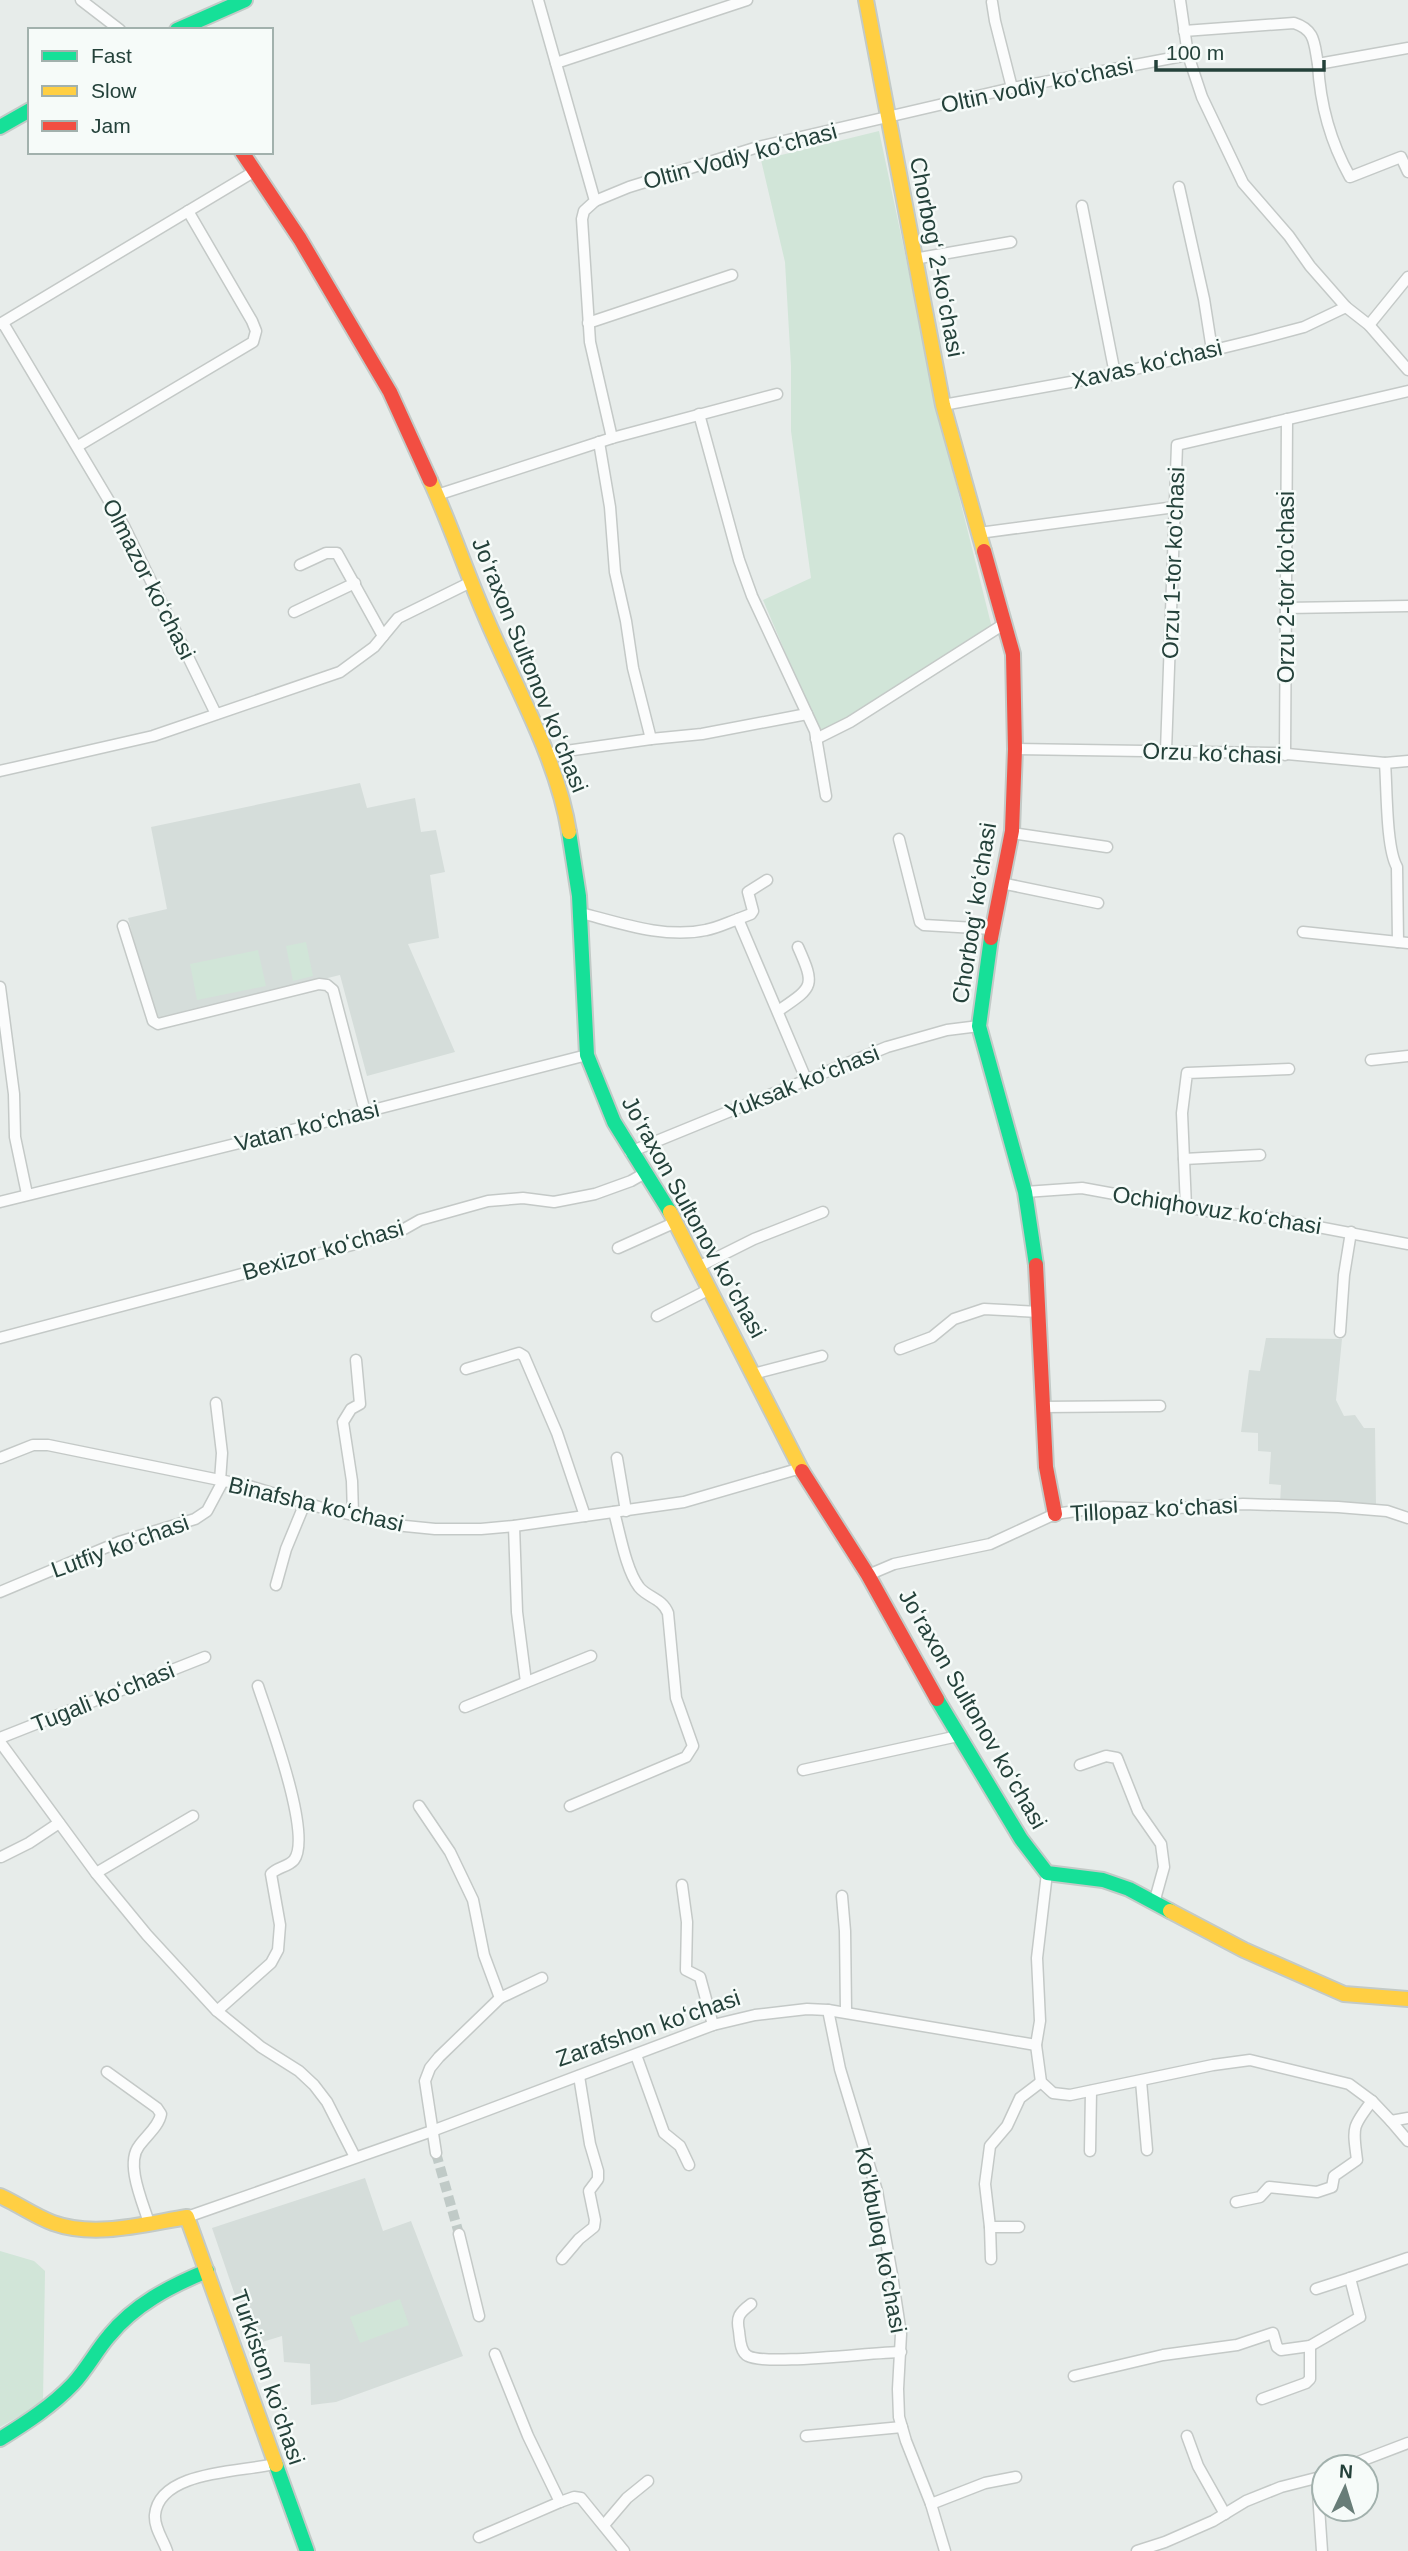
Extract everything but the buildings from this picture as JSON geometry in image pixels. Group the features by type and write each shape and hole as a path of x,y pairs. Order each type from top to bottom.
{"street":[{"path":"81,0 117,28"},
{"path":"181,28 244,0"},
{"path":"538,0 595,201 584,211 582,219 588,323 594,367 612,438"},
{"path":"556,63 747,0"},
{"path":"866,0 887,117"},
{"path":"1180,0 1188,55 1202,97 1243,183 1346,307 1369,325 1408,370"},
{"path":"992,2 1012,88"},
{"path":"1184,32 1294,23 1305,26 1311,33 1318,64 1320,96 1341,161 1350,177 1401,157 1408,172"},
{"path":"1318,64 1408,48"},
{"name":"Oltin vodiy ko'chasi","path":"887,117 1012,88 1188,55"},
{"path":"0,127 28,111"},
{"name":"Oltin Vodiy koʻchasi","path":"595,201 629,187 758,148 887,117"},
{"name":"Chorbogʻ 2-koʻchasi","path":"887,117 943,405"},
{"name":"Joʻraxon Sultonov koʻchasi","path":"243,154 300,239 390,392 438,495 471,582 536,727 566,815 581,913 587,1055 614,1122 700,1266 801,1468 868,1575 958,1736 1021,1839 1047,1872"},
{"name":"Olmazor koʻchasi","path":"216,714 124,526 2,323 255,171"},
{"path":"1179,187 1204,299 1212,350"},
{"path":"1082,206 1115,374"},
{"path":"78,446 253,342 256,331 252,321 188,211"},
{"path":"914,259 1011,242"},
{"path":"588,323 732,275"},
{"path":"1369,325 1408,277"},
{"name":"Xavas koʻchasi","path":"943,405 1115,374 1304,327 1346,307"},
{"name":"Orzu 1-tor ko'chasi","path":"1166,751 1177,445 1408,391"},
{"path":"438,495 612,438 778,394"},
{"name":"Chorbogʻ koʻchasi","path":"943,405 1013,654 1015,749 1012,832 992,929 979,1026 1025,1192 1037,1270 1046,1467 1055,1514"},
{"path":"699,414 739,560 752,596 816,739 825,796"},
{"name":"Orzu 2-tor ko'chasi","path":"1285,755 1287,419"},
{"path":"599,442 610,507 615,572 633,668 651,738"},
{"path":"979,533 1175,507"},
{"path":"300,565 326,553 335,552 383,636"},
{"path":"0,771 153,736 340,671 373,648 398,618 471,582"},
{"path":"295,612 355,583"},
{"path":"1286,608 1408,606"},
{"path":"816,739 850,722 1004,624"},
{"path":"545,754 651,738 702,734 807,715"},
{"name":"Orzu koʻchasi","path":"1015,749 1285,755 1385,763 1408,761"},
{"path":"1303,932 1403,943 1385,763"},
{"path":"1012,832 1107,847"},
{"path":"900,839 920,922 925,925 992,929"},
{"path":"581,913 647,929 705,931 751,914 753,911 748,892 767,880"},
{"path":"1001,883 1098,903"},
{"path":"738,919 807,1079"},
{"path":"123,926 153,1021 158,1024 319,984 327,985 333,990 365,1112"},
{"path":"778,1012 809,985 810,975 798,947"},
{"path":"0,987 14,1094 15,1138 27,1194"},
{"name":"Yuksak koʻchasi","path":"630,1152 887,1048 947,1030 979,1026"},
{"name":"Vatan koʻchasi","path":"0,1202 587,1055"},
{"path":"1371,1060 1408,1056"},
{"path":"1186,1207 1182,1113 1187,1073 1289,1069"},
{"path":"1184,1159 1261,1155"},
{"name":"Bexizor koʻchasi","path":"0,1338 397,1233 420,1220 471,1205 505,1198 554,1202 595,1194 645,1173"},
{"name":"Ochiqhovuz koʻchasi","path":"1025,1192 1082,1188 1186,1207 1271,1218 1408,1244"},
{"path":"700,1266 754,1238 823,1212"},
{"path":"618,1248 676,1222"},
{"path":"1340,1332 1344,1275 1351,1232"},
{"path":"657,1316 710,1289"},
{"path":"900,1349 932,1337 954,1319 984,1309 1039,1312"},
{"path":"466,1369 519,1353 524,1356 557,1433 585,1516"},
{"path":"753,1374 822,1356"},
{"path":"353,1515 352,1481 343,1422 351,1409 360,1404 356,1360"},
{"path":"216,1404 222,1453 222,1481"},
{"path":"1042,1408 1160,1406"},
{"name":"Binafsha koʻchasi","path":"0,1458 40,1443 249,1486 395,1525 481,1529 684,1502 801,1468"},
{"path":"617,1458 626,1511"},
{"name":"Lutfiy koʻchasi","path":"0,1592 119,1542 195,1519 207,1511 222,1481"},
{"path":"276,1585 286,1549 305,1503"},
{"name":"Tillopaz koʻchasi","path":"868,1575 894,1564 990,1544 1055,1514 1104,1507 1161,1509 1242,1504 1387,1511 1408,1518"},
{"path":"570,1805 686,1758 693,1746 676,1698 668,1613 663,1604 644,1592 636,1582 614,1512"},
{"path":"514,1526 517,1612 526,1682"},
{"path":"465,1707 591,1656"},
{"name":"Tugali koʻchasi","path":"0,1740 205,1657"},
{"path":"217,2011 275,1957 281,1934 271,1874 292,1862 296,1854 298,1821 293,1797 258,1686"},
{"path":"803,1770 958,1736"},
{"path":"0,1740 96,1873 146,1935 217,2011 314,2085 333,2113 355,2157"},
{"path":"1080,1765 1106,1756 1117,1758 1138,1811 1161,1844 1164,1867 1154,1903"},
{"path":"419,1806 450,1852 473,1900 484,1955 500,1998"},
{"path":"96,1873 192,1816"},
{"path":"1,1857 59,1823"},
{"path":"1408,1999 1345,1994 1244,1950 1129,1889 1102,1880 1047,1872 1037,1958 1040,2021 1036,2045 1041,2082 1053,2093 1070,2095 1213,2065 1250,2060 1349,2084 1372,2101 1408,2141"},
{"path":"682,1885 687,1922 686,1970 700,1978 713,2025"},
{"path":"842,1896 846,2011"},
{"path":"436,2153 426,2075 439,2057 500,1998 542,1978"},
{"name":"Zarafshon koʻchasi","path":"0,2196 55,2224 80,2229 187,2217 432,2131 713,2025 755,2015 807,2010 846,2011 1036,2045"},
{"name":"Ko'kbuloq ko'chasi","path":"828,2010 840,2069 877,2191 898,2313 901,2352 898,2404 902,2427 931,2504 945,2551"},
{"path":"636,2055 664,2133 680,2146 689,2165"},
{"path":"107,2072 158,2108 161,2114 133,2158 133,2168 149,2223"},
{"path":"562,2259 595,2224 589,2191 598,2179 598,2171 590,2144 579,2076"},
{"path":"1141,2081 1147,2150"},
{"path":"991,2259 985,2184 990,2146 1007,2126 1020,2098 1041,2082"},
{"path":"1090,2151 1091,2091"},
{"path":"1236,2202 1260,2197 1269,2187 1320,2192 1332,2187 1334,2176 1357,2160 1355,2123 1372,2101"},
{"path":"1391,2121 1408,2118"},
{"name":"Turkiston ko’chasi","path":"187,2217 307,2551"},
{"path":"990,2227 1019,2227"},
{"path":"459,2234 479,2316"},
{"path":"1316,2289 1408,2258"},
{"path":"0,2439 30,2420 71,2387 125,2319 179,2282 206,2271"},
{"path":"1074,2376 1163,2356 1237,2345 1273,2333 1280,2350 1310,2346 1360,2317 1350,2278"},
{"path":"751,2304 740,2312 737,2318 742,2351 748,2356 792,2359 901,2352"},
{"path":"1262,2399 1306,2383 1310,2379 1310,2346"},
{"path":"495,2354 528,2435 561,2502"},
{"path":"806,2436 902,2427"},
{"path":"1187,2436 1198,2466 1225,2514"},
{"path":"1380,2454 1408,2443"},
{"path":"167,2551 156,2525 156,2512 159,2503 173,2489 204,2475 274,2464"},
{"path":"931,2504 985,2483 1016,2477"},
{"path":"1137,2551 1165,2542 1225,2514 1246,2501 1281,2487 1310,2480"},
{"path":"604,2525 628,2498 648,2481"},
{"path":"479,2537 574,2497 581,2498 624,2551"},
{"path":"1322,2523 1322,2551"}],"shaded area":[{"path":"360,783 367,808 415,798 421,832 436,830 445,872 430,875 439,938 408,944 455,1052 367,1076 340,975 155,1020 128,918 167,909 151,827"},
{"path":"1266,1338 1342,1339 1336,1400 1344,1416 1355,1415 1364,1428 1375,1428 1376,1506 1280,1504 1281,1485 1269,1484 1271,1452 1258,1451 1258,1433 1241,1432 1249,1370 1260,1371"},
{"path":"365,2178 383,2231 411,2221 463,2356 336,2402 311,2405 310,2364 284,2362 282,2336 252,2345 212,2228"}],"green space":[{"path":"879,131 942,428 992,628 922,674 820,734 763,600 811,578 791,431 791,366 785,262 761,160"},
{"path":"306,942 313,976 293,981 286,946"},
{"path":"258,950 266,986 197,1000 190,964"},
{"path":"0,2251 34,2261 45,2271 43,2403 0,2427"},
{"path":"400,2299 409,2325 360,2343 350,2317"}],"tunnel":[{"path":"436,2153 459,2234"}],"traffic: fast":[{"path":"182,28 245,0"},
{"path":"0,127 28,111"},
{"path":"569,832 579,896 587,1055 614,1122 670,1212"},
{"path":"991,938 979,1026 1025,1192 1036,1265"},
{"path":"937,1699 1021,1839 1047,1873 1103,1880 1129,1889 1170,1911"},
{"path":"0,2439 65,2392 109,2336 141,2306 166,2290 207,2271"},
{"path":"276,2465 307,2551"}],"traffic: slow":[{"path":"866,0 943,405 984,551"},
{"path":"430,480 484,613 544,748 555,776 569,832"},
{"path":"670,1212 802,1471"},
{"path":"1170,1911 1244,1950 1344,1994 1408,1999"},
{"path":"0,2196 53,2223 86,2229 137,2226 187,2217 276,2465"}],"traffic: jam":[{"path":"243,154 300,239 390,392 430,480"},
{"path":"984,551 1013,654 1015,749 1012,831 991,938"},
{"path":"1036,1265 1046,1467 1055,1514"},
{"path":"802,1471 868,1575 937,1699"}]}
